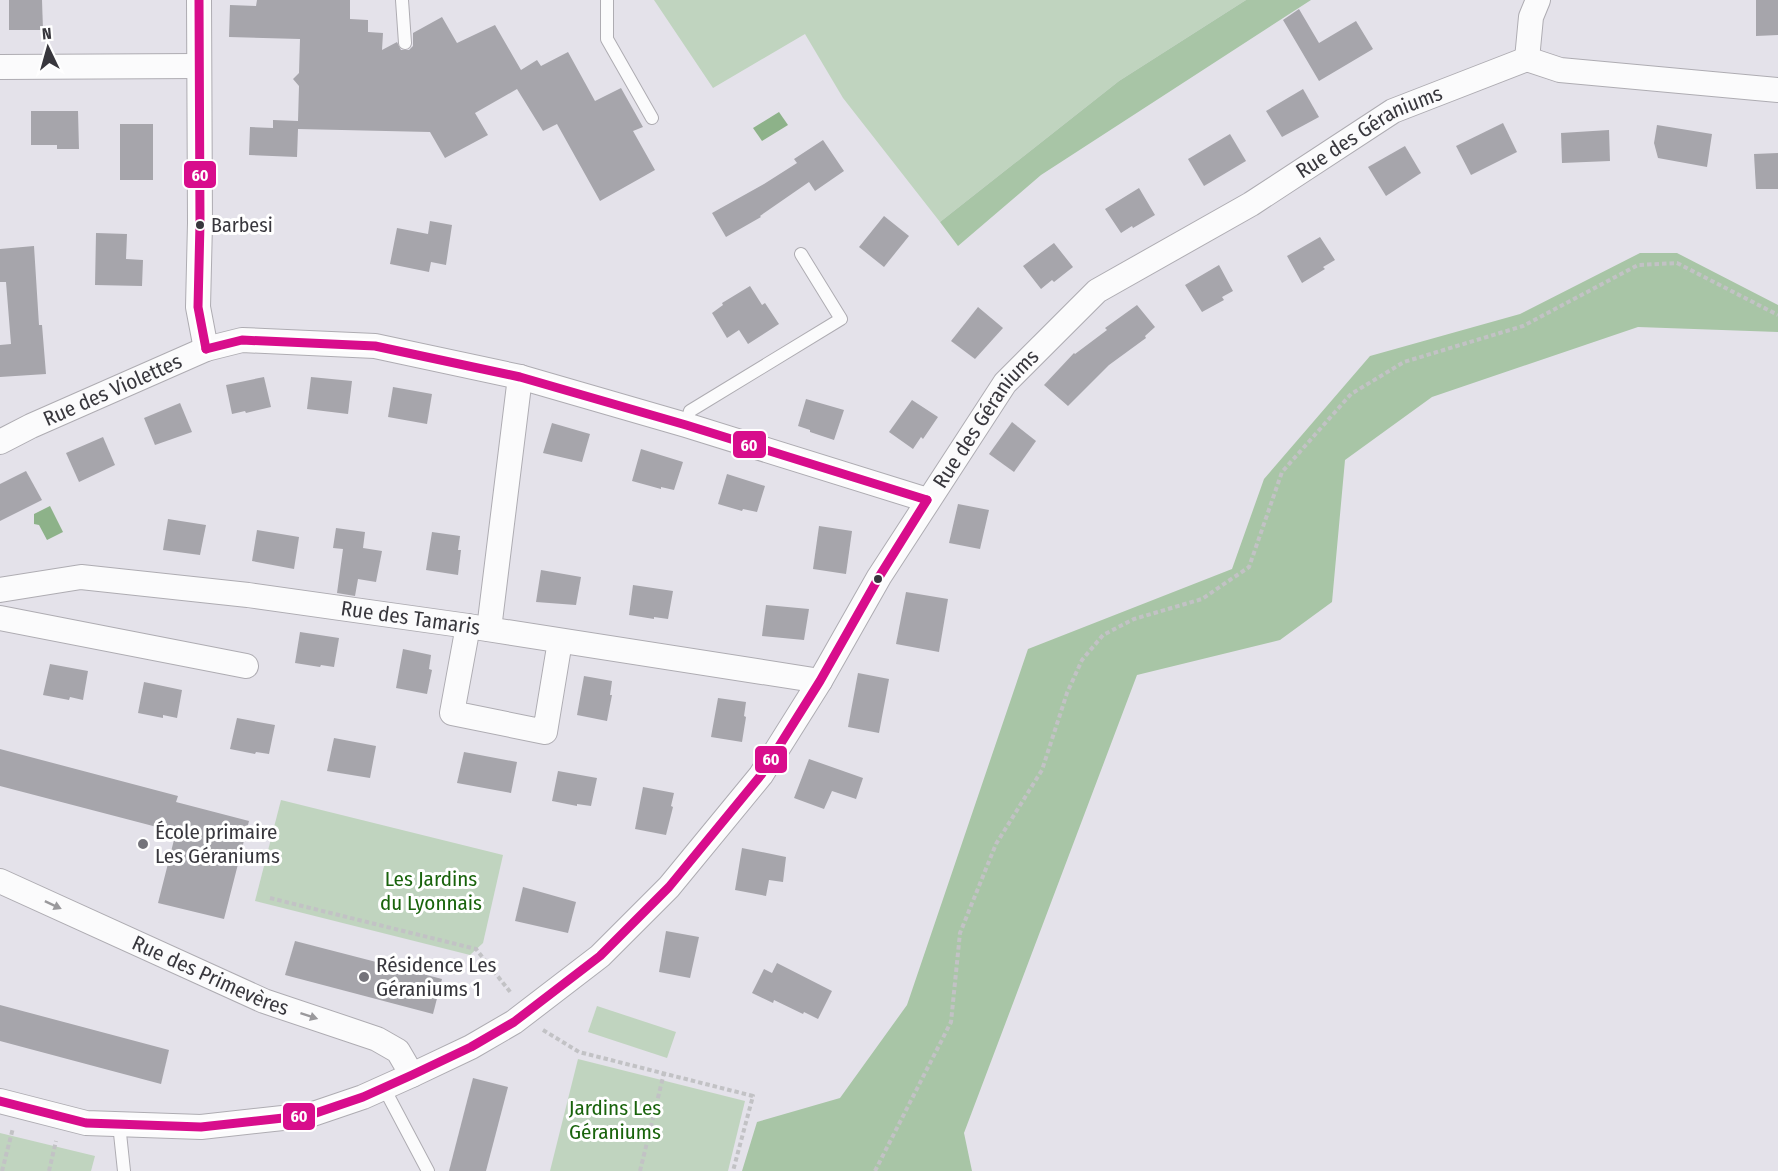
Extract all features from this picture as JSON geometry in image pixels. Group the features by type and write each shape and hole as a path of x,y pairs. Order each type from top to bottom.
{"street":[{"path":"199,0 198,307 206,349"},
{"path":"1538,0 1531,17 1527,60 1560,70 1778,90"},
{"name":"Rue des Géraniums","path":"9,1104 87,1122 201,1127 310,1115 384,1088 471,1047 514,1022 600,956 669,887 761,775 820,681 879,577 1005,383 1097,291 1251,204 1393,111 1527,60"},
{"path":"0,67 199,66"},
{"name":"Rue des Violettes","path":"0,442 31,426 206,349 242,340 375,346 520,377 686,425 927,500"},
{"path":"520,377 479,627 452,713 545,732 560,640"},
{"name":"Rue des Tamaris","path":"0,590 81,577 248,595 479,627 820,681"},
{"path":"0,618 246,666"},
{"name":"Rue des Primevères","path":"0,880 264,1001 377,1039 398,1051 412,1075"}],"lane":[{"path":"402,0 405,43"},
{"path":"607,0 607,39 652,118"},
{"path":"686,425 690,411 841,319 801,254"},
{"path":"384,1088 428,1171"},
{"path":"119,1124 124,1171"}],"path":[{"path":"874,1171 951,1022 960,933 996,844 1042,770 1067,693 1082,660 1103,634 1134,619 1202,599 1249,567 1282,472 1351,394 1404,362 1523,326 1638,265 1677,263 1778,315"},
{"path":"640,1171 664,1073"},
{"path":"2,1171 9,1104"},
{"path":"50,1171 62,1117"}],"green space":[{"path":"654,0 1246,0 1119,81 940,222 843,98 805,34 713,88"},
{"name":"Les Jardins du Lyonnais","path":"281,800 503,855 483,943 470,955 255,901"},
{"path":"597,1006 676,1032 667,1058 588,1032"},
{"name":"Jardins Les Géraniums","path":"578,1059 745,1101 728,1171 550,1171"},
{"path":"0,1133 95,1156 91,1171 0,1171"}],"shaded area":[{"path":"1246,0 1311,0 1041,175 958,246 940,222 1119,81"},
{"path":"779,112 788,125 762,141 753,128"},
{"path":"1640,253 1677,253 1778,305 1778,332 1638,327 1432,397 1345,460 1332,602 1280,640 1137,675 964,1133 972,1171 742,1171 757,1122 840,1098 907,1005 1028,649 1232,569 1264,479 1370,356 1520,314"},
{"path":"50,506 63,532 47,540 39,525 34,524 34,514"}],"building":[{"path":"9,0 42,0 43,30 9,30"},
{"path":"257,0 350,0 350,19 368,20 368,32 383,33 382,50 397,42 401,50 409,50 413,46 413,33 442,17 457,43 495,25 521,70 537,60 541,66 568,52 595,101 621,88 643,127 633,131 655,170 600,201 557,124 543,131 517,89 475,113 488,135 445,158 430,132 298,129 297,157 249,155 250,127 273,128 273,120 298,121 299,86 293,79 299,73 300,39 229,37 230,5 256,6"},
{"path":"1756,0 1778,0 1778,35 1756,36"},
{"path":"1299,9 1319,43 1356,21 1373,49 1319,81 1283,20"},
{"path":"1303,89 1319,117 1282,137 1266,111"},
{"path":"31,111 78,111 79,149 57,149 57,145 31,145"},
{"path":"1503,123 1517,152 1471,175 1456,146"},
{"path":"120,124 153,124 153,180 120,180"},
{"path":"1657,125 1712,134 1707,167 1658,158 1654,143"},
{"path":"1609,130 1610,161 1562,163 1561,133"},
{"path":"1230,134 1246,161 1204,186 1188,159"},
{"path":"823,140 844,171 815,191 809,182 761,217 726,237 712,213 797,163 794,159"},
{"path":"1405,146 1421,173 1386,196 1368,167"},
{"path":"1778,153 1778,189 1756,189 1754,154"},
{"path":"1139,188 1155,215 1121,233 1105,209"},
{"path":"884,216 909,236 884,267 859,247"},
{"path":"430,221 452,225 446,265 431,262 429,272 390,264 397,228 428,234"},
{"path":"96,233 127,234 126,259 143,260 142,286 95,285"},
{"path":"1320,237 1335,260 1302,283 1287,256"},
{"path":"1054,243 1073,267 1041,289 1023,266"},
{"path":"34,246 39,325 42,325 46,374 0,377 0,345 11,344 6,282 0,282 0,249"},
{"path":"1219,265 1233,291 1222,297 1224,300 1202,312 1185,285"},
{"path":"750,286 762,305 765,303 779,324 748,344 739,330 727,338 712,313 723,305 722,303"},
{"path":"1137,305 1155,327 1145,336 1146,338 1109,365 1068,406 1044,385 1074,353"},
{"path":"978,307 1003,328 975,359 951,341"},
{"path":"264,377 271,407 232,414 226,385"},
{"path":"311,377 352,381 348,414 307,409"},
{"path":"393,387 432,394 427,424 388,417"},
{"path":"806,399 844,410 834,440 798,426"},
{"path":"912,400 938,417 913,449 889,432"},
{"path":"180,403 192,432 155,445 144,418"},
{"path":"1012,422 1036,441 1014,472 989,454"},
{"path":"552,423 590,434 582,462 543,453"},
{"path":"103,437 115,465 79,482 66,453"},
{"path":"641,449 683,462 674,490 632,481"},
{"path":"26,471 42,500 0,521 0,484"},
{"path":"727,474 765,486 757,512 743,509 742,511 718,504"},
{"path":"958,504 989,510 980,549 949,543"},
{"path":"168,519 206,525 200,555 163,550"},
{"path":"819,526 852,531 846,574 813,569"},
{"path":"336,528 365,532 363,548 382,551 376,582 358,579 355,596 337,593 343,549 333,548"},
{"path":"257,530 299,537 294,569 252,561"},
{"path":"432,532 460,536 458,575 426,570"},
{"path":"541,570 581,577 576,605 536,602"},
{"path":"633,585 673,591 668,619 629,615"},
{"path":"906,592 948,599 939,652 896,644"},
{"path":"766,605 809,609 804,640 762,636"},
{"path":"300,632 339,638 334,667 295,663"},
{"path":"403,649 431,655 429,669 432,670 427,694 396,688"},
{"path":"50,664 88,671 83,700 43,695"},
{"path":"858,673 889,679 879,733 848,727"},
{"path":"584,676 612,681 607,721 577,715"},
{"path":"144,682 182,690 177,718 138,713"},
{"path":"718,698 746,702 742,742 711,737"},
{"path":"237,718 275,725 269,754 230,749"},
{"path":"334,738 376,746 370,778 327,771"},
{"path":"0,749 178,796 176,802 249,821 224,919 158,903 176,832 0,786"},
{"path":"464,752 517,762 511,793 457,783"},
{"path":"809,759 863,778 856,799 832,791 824,809 794,798"},
{"path":"558,771 597,778 591,806 552,801"},
{"path":"643,787 674,793 666,835 635,829"},
{"path":"742,848 786,857 783,882 769,880 766,896 735,890"},
{"path":"523,887 576,902 568,933 515,921"},
{"path":"666,931 699,937 690,978 659,972"},
{"name":"Résidence Les Géraniums 1","path":"295,941 442,979 433,1014 285,975"},
{"path":"777,963 832,991 818,1019 752,993 764,969 772,973"},
{"path":"0,1005 169,1050 161,1084 0,1041"},
{"path":"473,1078 508,1087 486,1171 449,1171"}],"transit line":[{"name":"60","path":"199,0 198,307 206,349"},
{"name":"60","path":"206,349 242,340 375,346 520,377 686,425 927,500"},
{"name":"60","path":"0,1101 86,1123 201,1127 310,1115 363,1097 412,1075 471,1047 514,1022 600,956 669,887 761,775 820,681 879,577 927,500"}],"place":[{"name":"Barbesi","path":"200,225"},
{"name":"École primaire Les Géraniums","path":"143,844"},
{"name":"Résidence Les Géraniums 1","path":"364,977"}]}
